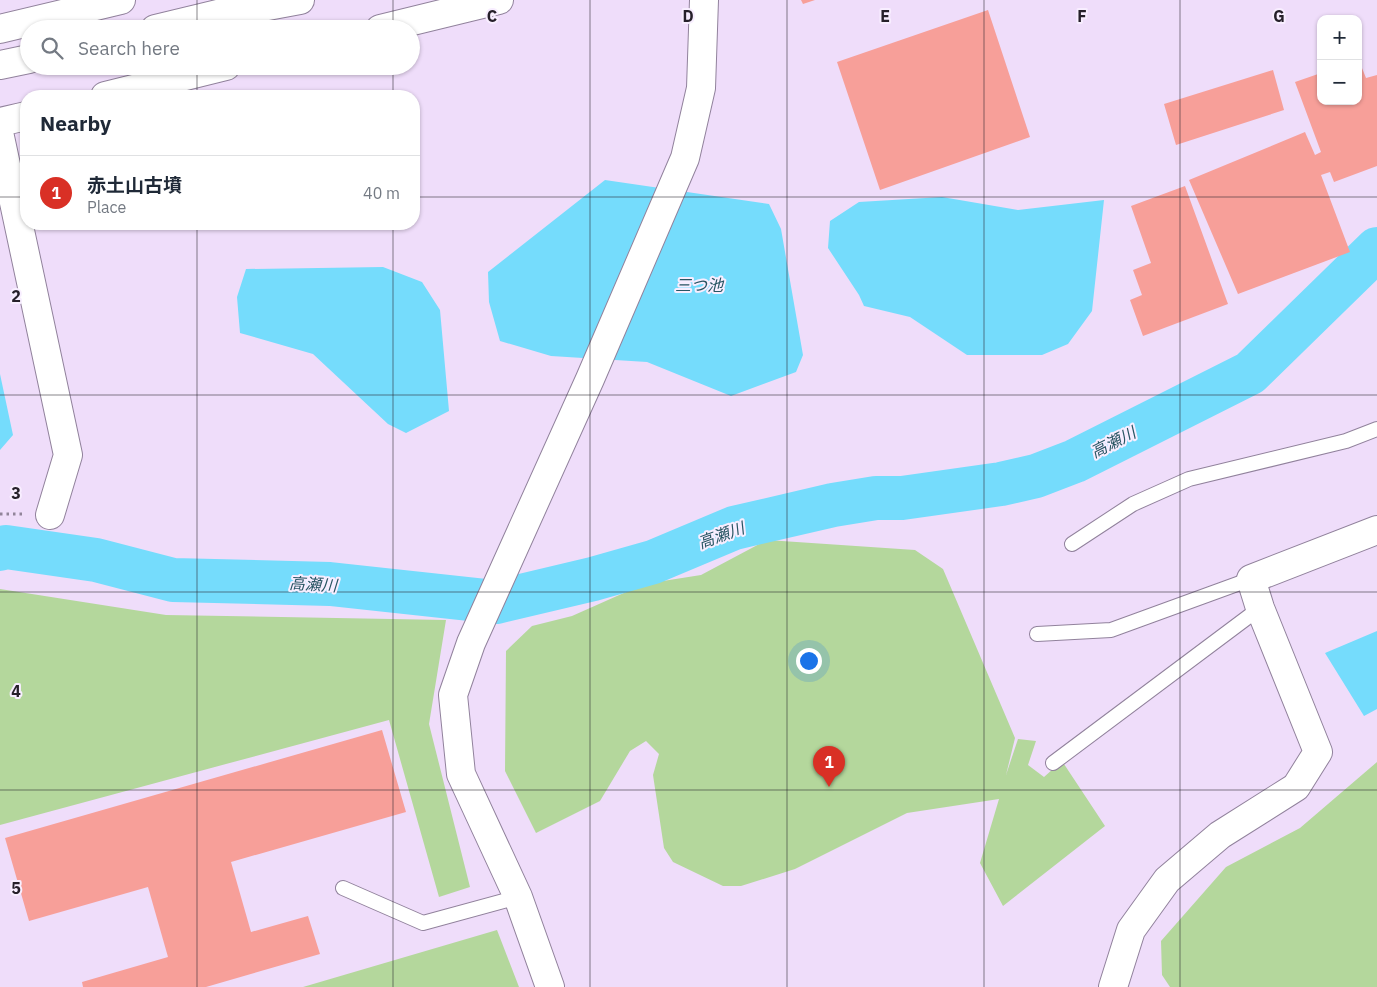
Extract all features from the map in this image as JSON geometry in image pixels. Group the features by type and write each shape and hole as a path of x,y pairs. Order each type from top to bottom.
{"main road":[{"path":"38,20 121,0"},
{"path":"192,20 276,0"},
{"path":"204,17 300,0"},
{"path":"417,20 499,0"},
{"path":"550,987 518,897 461,774 453,695 471,643 590,379 686,158 701,88 704,0"},
{"path":"0,29 20,24"},
{"path":"0,65 20,61"},
{"path":"129,90 190,75"},
{"path":"0,122 20,117"},
{"path":"0,137 68,455 50,515"},
{"path":"1113,987 1131,930 1167,880 1220,835 1296,787 1318,752 1260,608 1251,579 1377,530"}],"lane":[{"path":"1072,544 1133,504 1189,479 1346,441 1377,429"},
{"path":"1037,634 1111,630 1251,579"},
{"path":"1053,763 1260,608"},
{"path":"343,888 423,923 518,897"}],"green space":[{"path":"767,540 915,550 943,569 1015,738 1006,775 1018,739 1036,741 1028,765 1044,777 1062,761 1105,826 1003,906 980,863 999,799 907,813 795,869 741,886 723,886 673,862 664,848 653,775 659,754 646,741 630,751 600,801 536,833 505,771 506,651 532,626 572,616 644,584 701,575"},
{"path":"0,589 166,615 446,620 429,724 470,887 439,897 389,720 0,825"},
{"path":"1377,762 1377,987 1170,987 1162,975 1161,941 1226,867 1300,828"},
{"path":"497,930 519,987 303,987"}],"water":[{"name":"三つ池","path":"605,180 769,204 781,229 803,355 796,372 731,396 647,362 551,356 500,341 489,302 488,272"},
{"path":"942,197 1018,210 1104,200 1092,311 1068,344 1042,355 967,355 910,317 864,306 859,295 828,248 830,221 859,202"},
{"path":"383,267 422,282 440,310 449,411 406,433 388,424 313,354 240,333 237,297 246,269"},
{"path":"0,374 13,435 0,450"},
{"path":"1377,631 1377,709 1364,716 1325,653"}],"building":[{"path":"801,0 815,0 803,4"},
{"path":"988,10 1030,137 880,190 837,62"},
{"path":"1362,68 1366,78 1377,75 1377,166 1334,182 1330,172 1321,175 1350,252 1238,294 1189,180 1305,132 1315,155 1321,152 1295,82 1317,74 1317,105 1362,105"},
{"path":"1273,70 1284,110 1176,145 1164,104"},
{"path":"1185,186 1228,304 1143,336 1130,300 1142,295 1133,270 1151,263 1131,206"},
{"path":"382,730 406,812 231,862 251,932 308,916 320,954 206,987 83,987 82,982 168,957 148,887 29,921 5,838"}],"waterway":[{"name":"高瀬川","path":"0,549 6,547 96,560 173,580 330,584 496,602 593,579 653,562 734,528 833,505 876,498 902,498 1001,484 1036,476 1075,461 1250,373 1377,249"}],"tunnel":[{"path":"248,0 251,20"}],"place":[{"name":"赤土山古墳","path":"829,787"}]}
